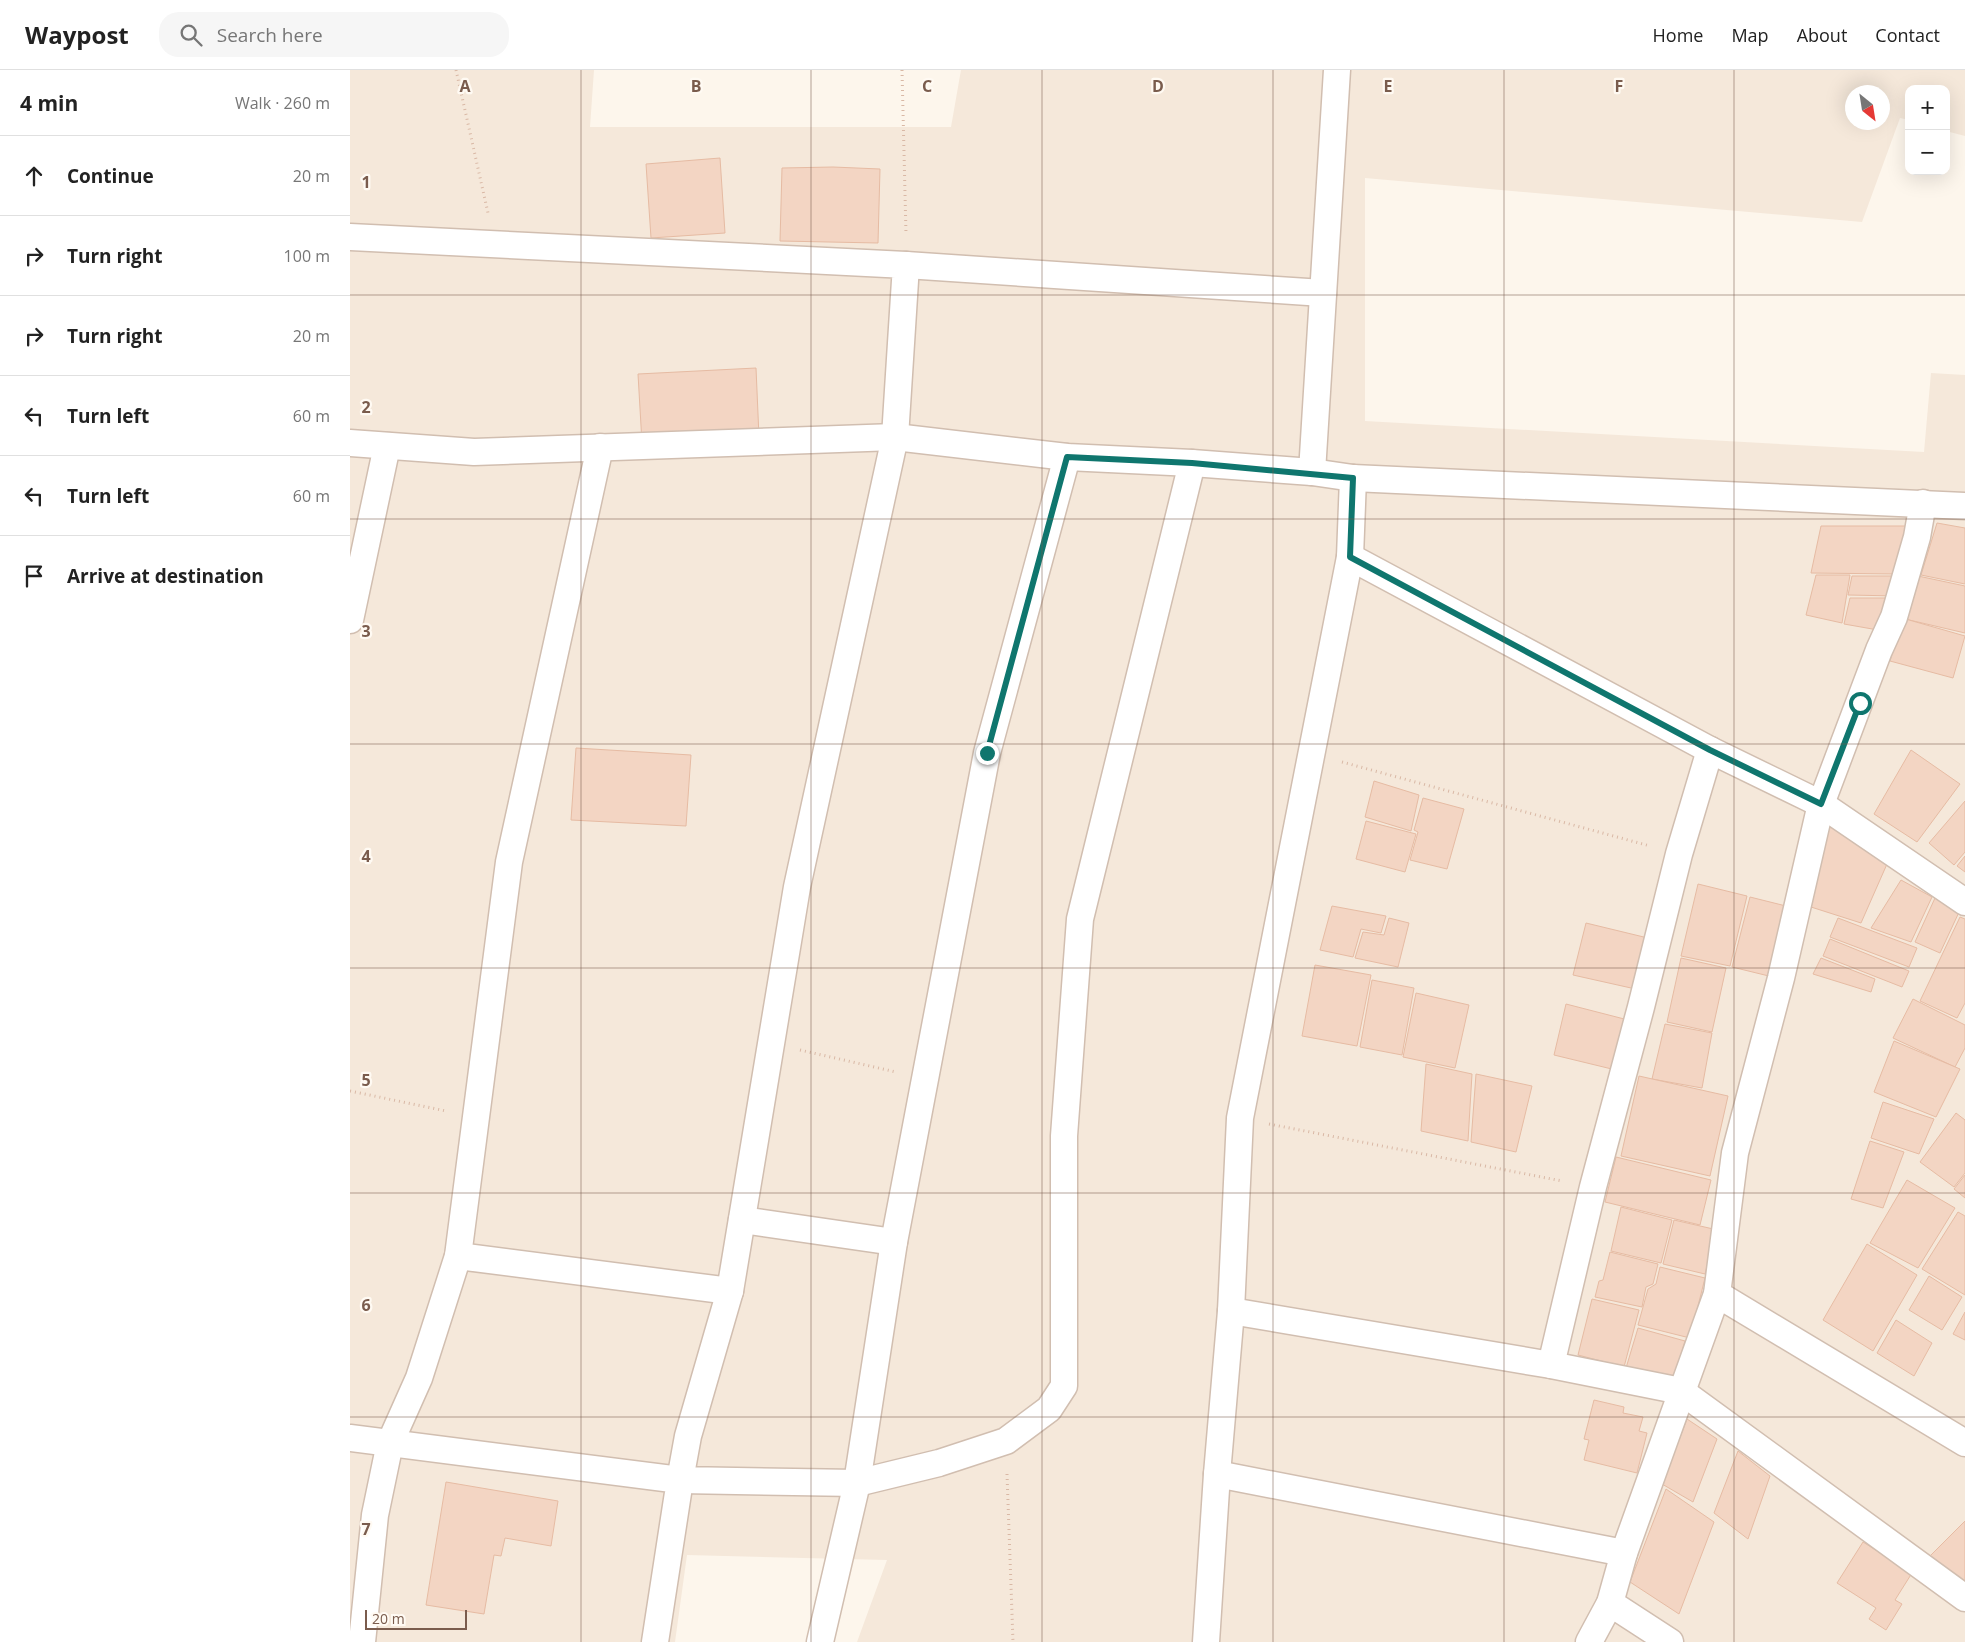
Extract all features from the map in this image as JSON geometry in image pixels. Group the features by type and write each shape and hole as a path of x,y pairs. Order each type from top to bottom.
{"street":[{"path":"1312,472 1337,70"},
{"path":"350,237 906,265 1323,293"},
{"path":"655,1642 688,1436 730,1291 797,887 895,437 906,265"},
{"path":"350,443 474,452 895,437 1067,457 1192,463 1312,472 1353,478 1965,506"},
{"path":"350,620 387,446"},
{"path":"362,1642 375,1515 390,1443 419,1378 458,1256 509,862 600,447"},
{"path":"820,1642 857,1483 894,1242 987,753 1067,457"},
{"path":"350,1438 680,1480 857,1483 939,1463 1006,1441 1049,1409 1064,1386 1064,1136 1080,919 1192,463"},
{"path":"1206,1642 1217,1474 1231,1311 1240,1118 1350,557 1353,478"},
{"path":"1589,1642 1610,1603 1624,1553 1717,1294 1735,1153 1781,978 1821,804 1879,650 1894,617 1917,537 1922,503"},
{"path":"1350,557 1710,750 1821,804 1965,902"},
{"path":"1551,1366 1592,1187 1641,1007 1679,854 1710,750"},
{"path":"742,1220 894,1242"},
{"path":"458,1256 730,1291"},
{"path":"1717,1294 1965,1443"},
{"path":"1231,1311 1551,1366 1682,1391 1965,1598"},
{"path":"1217,1474 1624,1553"},
{"path":"1610,1603 1670,1642"}],"path":[{"path":"456,70 495,244"},
{"path":"902,70 906,265"},
{"path":"1311,754 1679,854"},
{"path":"772,1043 926,1078"},
{"path":"350,1091 476,1117"},
{"path":"1240,1118 1592,1187"},
{"path":"1006,1441 1013,1642"}],"shaded area":[{"path":"350,70 594,70 590,127 951,127 961,70 1965,70 1965,136 1950,132 1950,85 1905,85 1905,119 1900,118 1862,222 1365,178 1365,421 1924,452 1931,373 1965,375 1965,1642 857,1642 887,1560 687,1555 675,1642 350,1642"}],"building":[{"path":"720,158 725,233 651,238 646,164"},
{"path":"833,167 880,169 878,243 780,241 782,168"},
{"path":"756,368 759,437 642,443 638,374"},
{"path":"1937,523 1965,528 1965,584 1921,575"},
{"path":"1821,526 1907,526 1897,574 1811,573"},
{"path":"1816,575 1850,575 1842,623 1806,615"},
{"path":"1852,576 1903,576 1897,596 1848,595"},
{"path":"1918,576 1965,586 1965,633 1905,619"},
{"path":"1850,598 1887,598 1878,630 1844,624"},
{"path":"1902,618 1965,636 1953,678 1890,661"},
{"path":"576,748 691,755 686,826 571,820"},
{"path":"1911,750 1960,784 1917,842 1874,814"},
{"path":"1374,781 1419,795 1411,831 1365,817"},
{"path":"1423,798 1464,809 1447,869 1410,860 1418,832 1414,830"},
{"path":"1965,801 1965,852 1954,865 1929,843"},
{"path":"1366,821 1416,834 1405,872 1356,859"},
{"path":"1829,824 1887,864 1861,923 1811,907"},
{"path":"1965,856 1965,872 1957,866"},
{"path":"1901,880 1932,897 1911,942 1871,928"},
{"path":"1698,884 1747,896 1730,966 1681,956"},
{"path":"1750,897 1794,908 1777,978 1732,967"},
{"path":"1935,898 1960,910 1940,953 1915,942"},
{"path":"1332,906 1386,916 1381,933 1361,929 1353,957 1320,950"},
{"path":"1960,917 1965,919 1965,1003 1957,1018 1920,1001"},
{"path":"1389,918 1409,923 1398,967 1355,958 1363,932 1384,935"},
{"path":"1838,918 1917,948 1909,967 1830,937"},
{"path":"1586,923 1652,939 1640,990 1573,975"},
{"path":"1830,939 1909,971 1902,987 1823,956"},
{"path":"1681,958 1726,968 1712,1032 1667,1022"},
{"path":"1821,958 1875,979 1871,992 1813,974"},
{"path":"1315,965 1371,975 1357,1046 1302,1036"},
{"path":"1372,980 1414,988 1402,1055 1360,1047"},
{"path":"1416,993 1469,1005 1455,1068 1403,1057"},
{"path":"1913,999 1965,1025 1965,1048 1955,1067 1893,1038"},
{"path":"1566,1004 1632,1021 1620,1071 1554,1055"},
{"path":"1665,1024 1712,1033 1702,1088 1652,1079"},
{"path":"1894,1041 1960,1069 1936,1117 1874,1092"},
{"path":"1426,1064 1472,1074 1468,1141 1421,1131"},
{"path":"1476,1074 1532,1086 1516,1152 1471,1142"},
{"path":"1639,1076 1728,1096 1710,1176 1621,1156"},
{"path":"1883,1102 1934,1119 1919,1154 1871,1138"},
{"path":"1956,1113 1965,1120 1965,1173 1954,1187 1920,1162"},
{"path":"1870,1141 1904,1152 1883,1208 1851,1199"},
{"path":"1616,1157 1711,1180 1700,1225 1605,1202"},
{"path":"1965,1175 1965,1198 1954,1189"},
{"path":"1907,1180 1955,1208 1918,1268 1870,1243"},
{"path":"1621,1207 1672,1220 1661,1263 1611,1251"},
{"path":"1958,1212 1965,1216 1965,1295 1922,1269"},
{"path":"1674,1220 1722,1231 1713,1244 1705,1274 1663,1264"},
{"path":"1867,1244 1917,1275 1873,1351 1823,1320"},
{"path":"1610,1252 1658,1264 1653,1284 1646,1287 1642,1307 1595,1297 1599,1281 1603,1280"},
{"path":"1660,1267 1705,1278 1690,1338 1638,1325 1648,1289 1656,1284"},
{"path":"1929,1276 1962,1297 1942,1330 1909,1310"},
{"path":"1592,1299 1639,1310 1624,1367 1578,1355"},
{"path":"1965,1312 1965,1340 1953,1334"},
{"path":"1896,1320 1932,1343 1914,1376 1877,1353"},
{"path":"1638,1328 1685,1341 1673,1382 1626,1368"},
{"path":"1594,1400 1624,1407 1623,1413 1643,1417 1639,1431 1647,1433 1637,1473 1584,1460 1589,1440 1584,1439"},
{"path":"1687,1419 1717,1439 1693,1502 1662,1484"},
{"path":"1738,1451 1770,1476 1748,1539 1714,1513"},
{"path":"446,1482 558,1501 551,1546 505,1538 501,1556 494,1555 484,1614 426,1605"},
{"path":"1666,1489 1714,1522 1679,1614 1630,1582"},
{"path":"1965,1521 1965,1588 1927,1559"},
{"path":"1863,1542 1912,1573 1895,1600 1902,1604 1886,1630 1869,1619 1876,1608 1837,1583"}],"route":[{"path":"987,753 1067,457 1192,463 1312,472 1353,478 1350,557 1710,750 1821,804 1860,703"}]}
